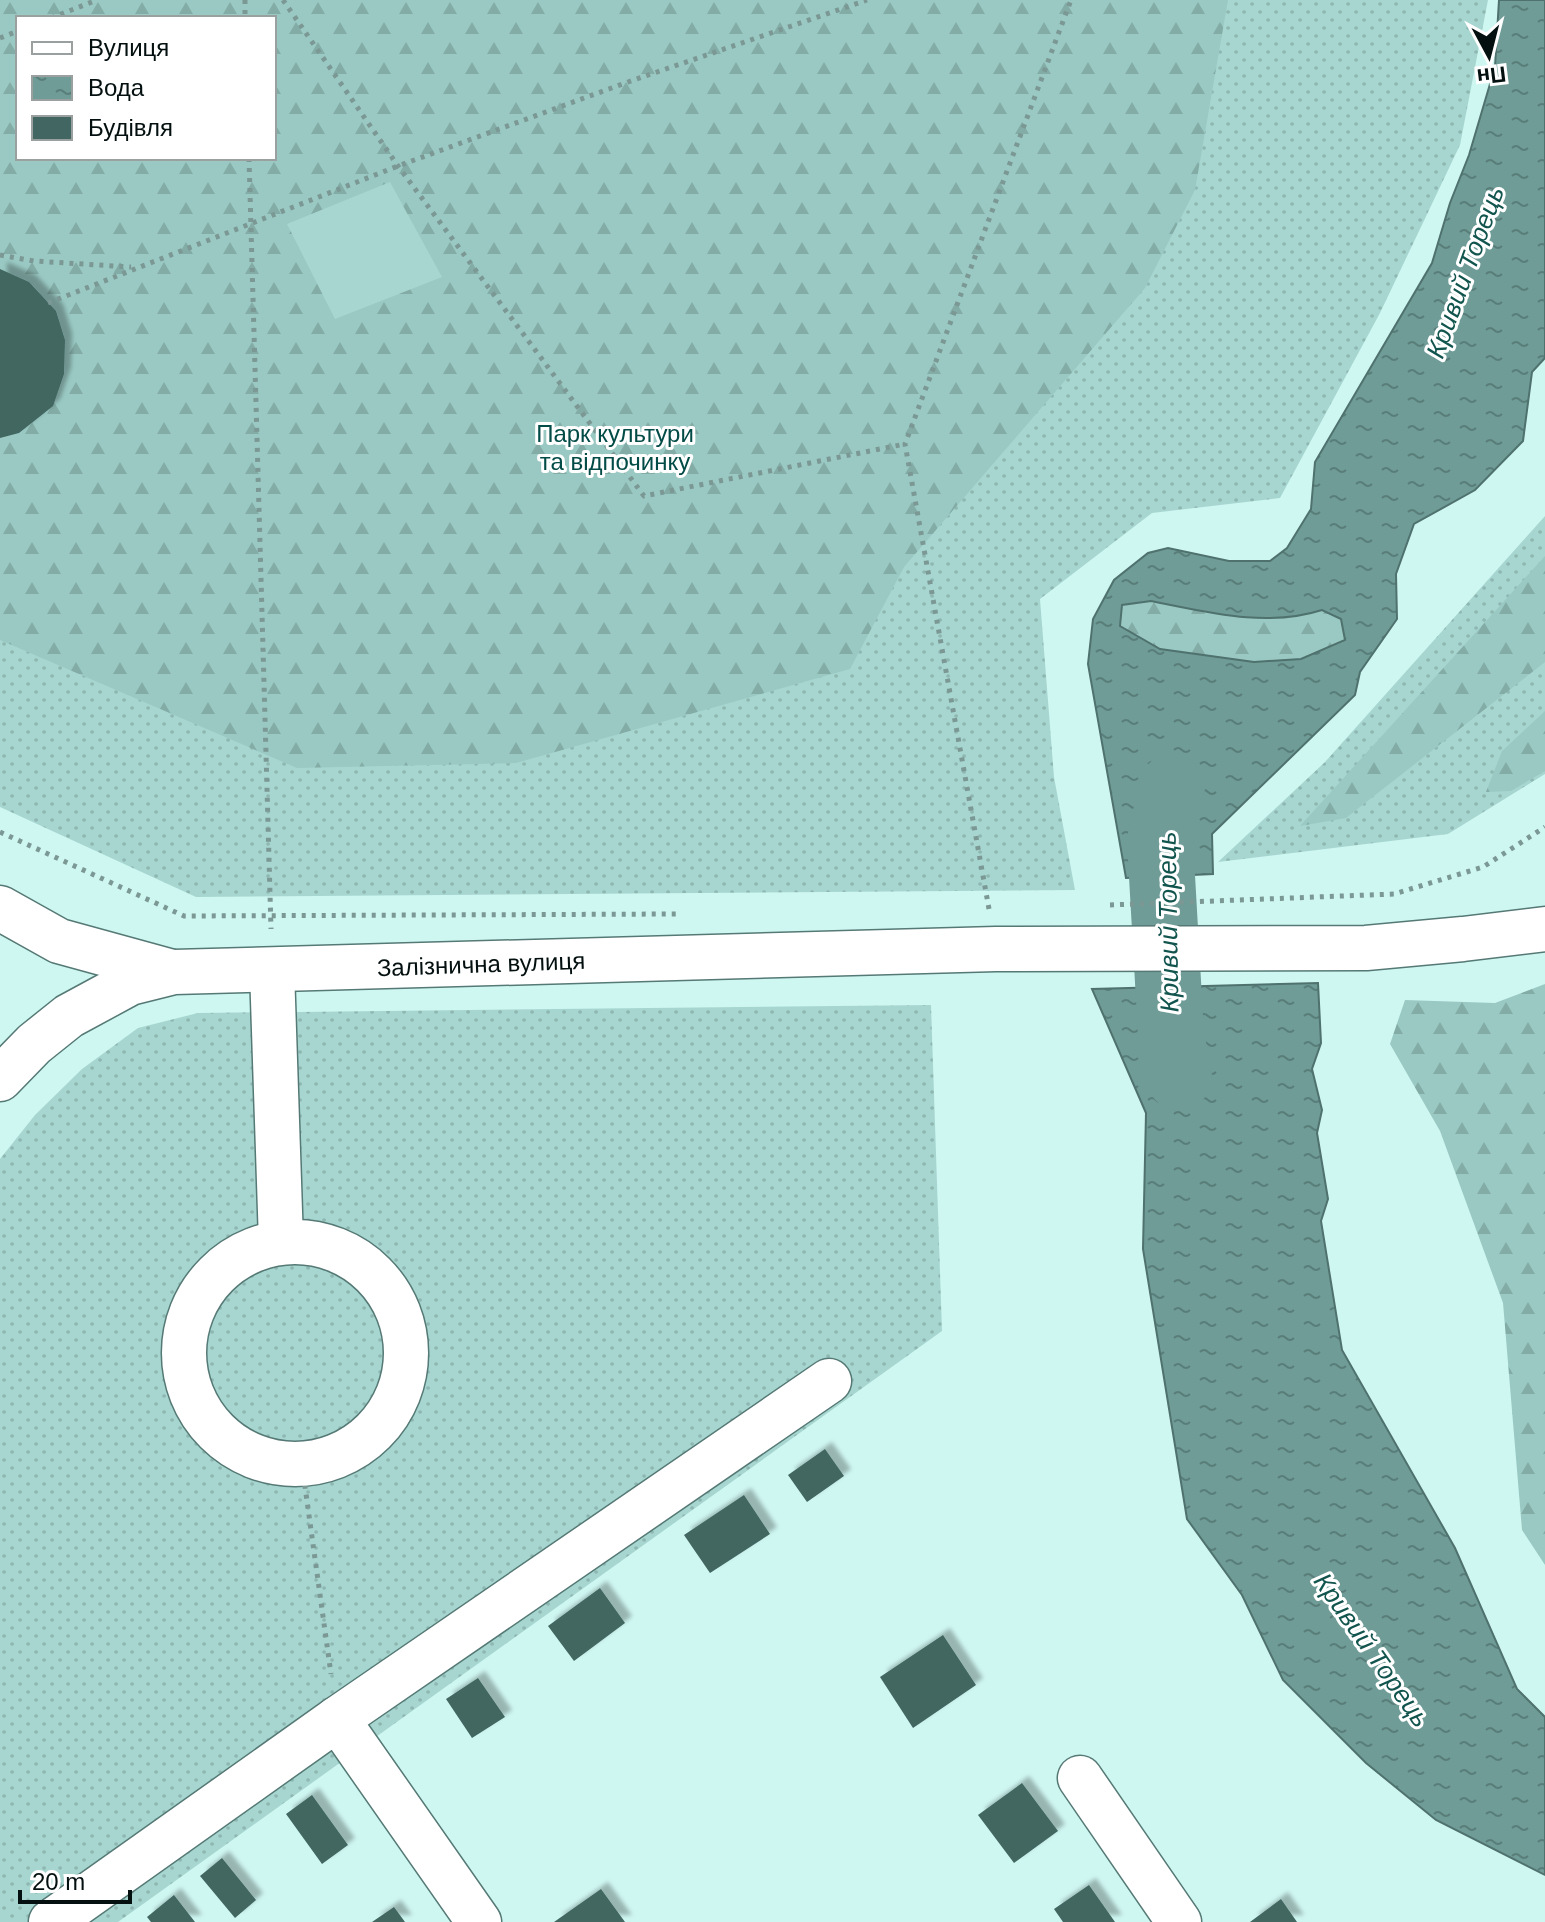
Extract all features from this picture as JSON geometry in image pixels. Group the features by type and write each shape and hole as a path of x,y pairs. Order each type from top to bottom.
{"street":[{"path":"0,908 59,941 174,972"},
{"name":"Залізнична вулиця","path":"0,1079 34,1044 69,1016 130,983 174,972 996,949 1366,948 1545,929"},
{"path":"272,970 281,1242"},
{"path":"281,1242 317,1244 350,1256 378,1278 398,1308 406,1343 404,1378 391,1411 367,1438 337,1457 302,1465 267,1461 232,1446 204,1419 187,1384 183,1346 192,1309 213,1277 244,1254 281,1242"},
{"path":"51,1922 337,1719 829,1381"},
{"path":"337,1719 479,1922"},
{"path":"1080,1778 1179,1922"}],"path":[{"path":"56,16 97,0"},
{"path":"283,0 398,166 644,496 905,444"},
{"path":"48,303 398,166 628,82 867,0"},
{"path":"975,910 989,910 905,444 1071,0"},
{"path":"249,160 272,970"},
{"path":"0,255 34,261 136,267"},
{"path":"1098,905 1394,894 1483,867 1545,827"},
{"path":"0,832 184,916 687,914"},
{"path":"302,1465 337,1719"}],"green space":[{"name":"Парк культури та відпочинку","path":"0,0 1488,0 1460,145 1380,313 1280,498 1152,513 1040,599 1054,777 1075,890 196,897 0,807"},
{"name":"Парк культури та відпочинку","path":"0,0 1228,0 1195,190 1145,288 904,567 850,669 516,763 297,768 0,640"},
{"path":"390,182 442,277 335,319 287,224"},
{"path":"1545,516 1545,774 1448,834 1218,862 1325,762"},
{"path":"1545,556 1545,662 1346,818 1300,826"},
{"path":"1151,601 1258,618 1301,615 1322,609 1341,619 1345,641 1301,659 1254,662 1159,649 1120,626 1122,605"},
{"path":"1545,711 1545,771 1511,791 1486,792 1502,751"},
{"path":"1545,984 1545,1565 1522,1530 1503,1303 1440,1131 1390,1044 1405,1000 1495,1003"},
{"path":"931,1005 942,1331 118,1922 0,1922 0,1159 35,1115 82,1069 138,1028 198,1013"}],"water":[{"path":"1499,0 1545,0 1545,358 1532,372 1523,441 1475,490 1414,524 1396,574 1397,619 1360,672 1355,695 1212,834 1213,874 1126,878 1088,664 1093,619 1114,580 1148,553 1168,548 1229,561 1270,561 1287,548 1311,509 1315,462 1432,263 1495,67","holes":["1151,601 1258,618 1280,618 1322,610 1341,619 1345,640 1301,659 1254,662 1160,649 1120,626 1122,605"]},
{"path":"1318,983 1321,1043 1312,1069 1322,1110 1317,1133 1328,1199 1321,1221 1342,1350 1455,1548 1517,1689 1545,1717 1545,1875 1436,1820 1366,1763 1283,1680 1242,1595 1187,1519 1143,1249 1146,1113 1092,989"}],"building":[{"path":"0,269 29,282 56,311 65,340 64,374 53,406 19,433 0,438"},
{"path":"825,1449 844,1476 807,1502 788,1475"},
{"path":"744,1495 770,1534 710,1573 684,1535"},
{"path":"600,1588 625,1623 574,1661 548,1626"},
{"path":"943,1635 976,1685 913,1728 880,1677"},
{"path":"478,1678 505,1717 472,1738 446,1699"},
{"path":"1022,1783 1058,1831 1014,1863 978,1815"},
{"path":"312,1795 348,1845 322,1864 286,1814"},
{"path":"222,1858 256,1900 235,1918 200,1876"},
{"path":"1089,1885 1115,1922 1063,1922 1054,1909"},
{"path":"601,1889 625,1922 554,1922"},
{"path":"174,1895 195,1922 151,1922 147,1917"},
{"path":"1281,1899 1297,1922 1250,1922"},
{"path":"394,1907 405,1922 372,1922"}],"waterway":[{"name":"Кривий Торець","path":"1172,787 1160,841 1171,1034 1179,1077"}]}
